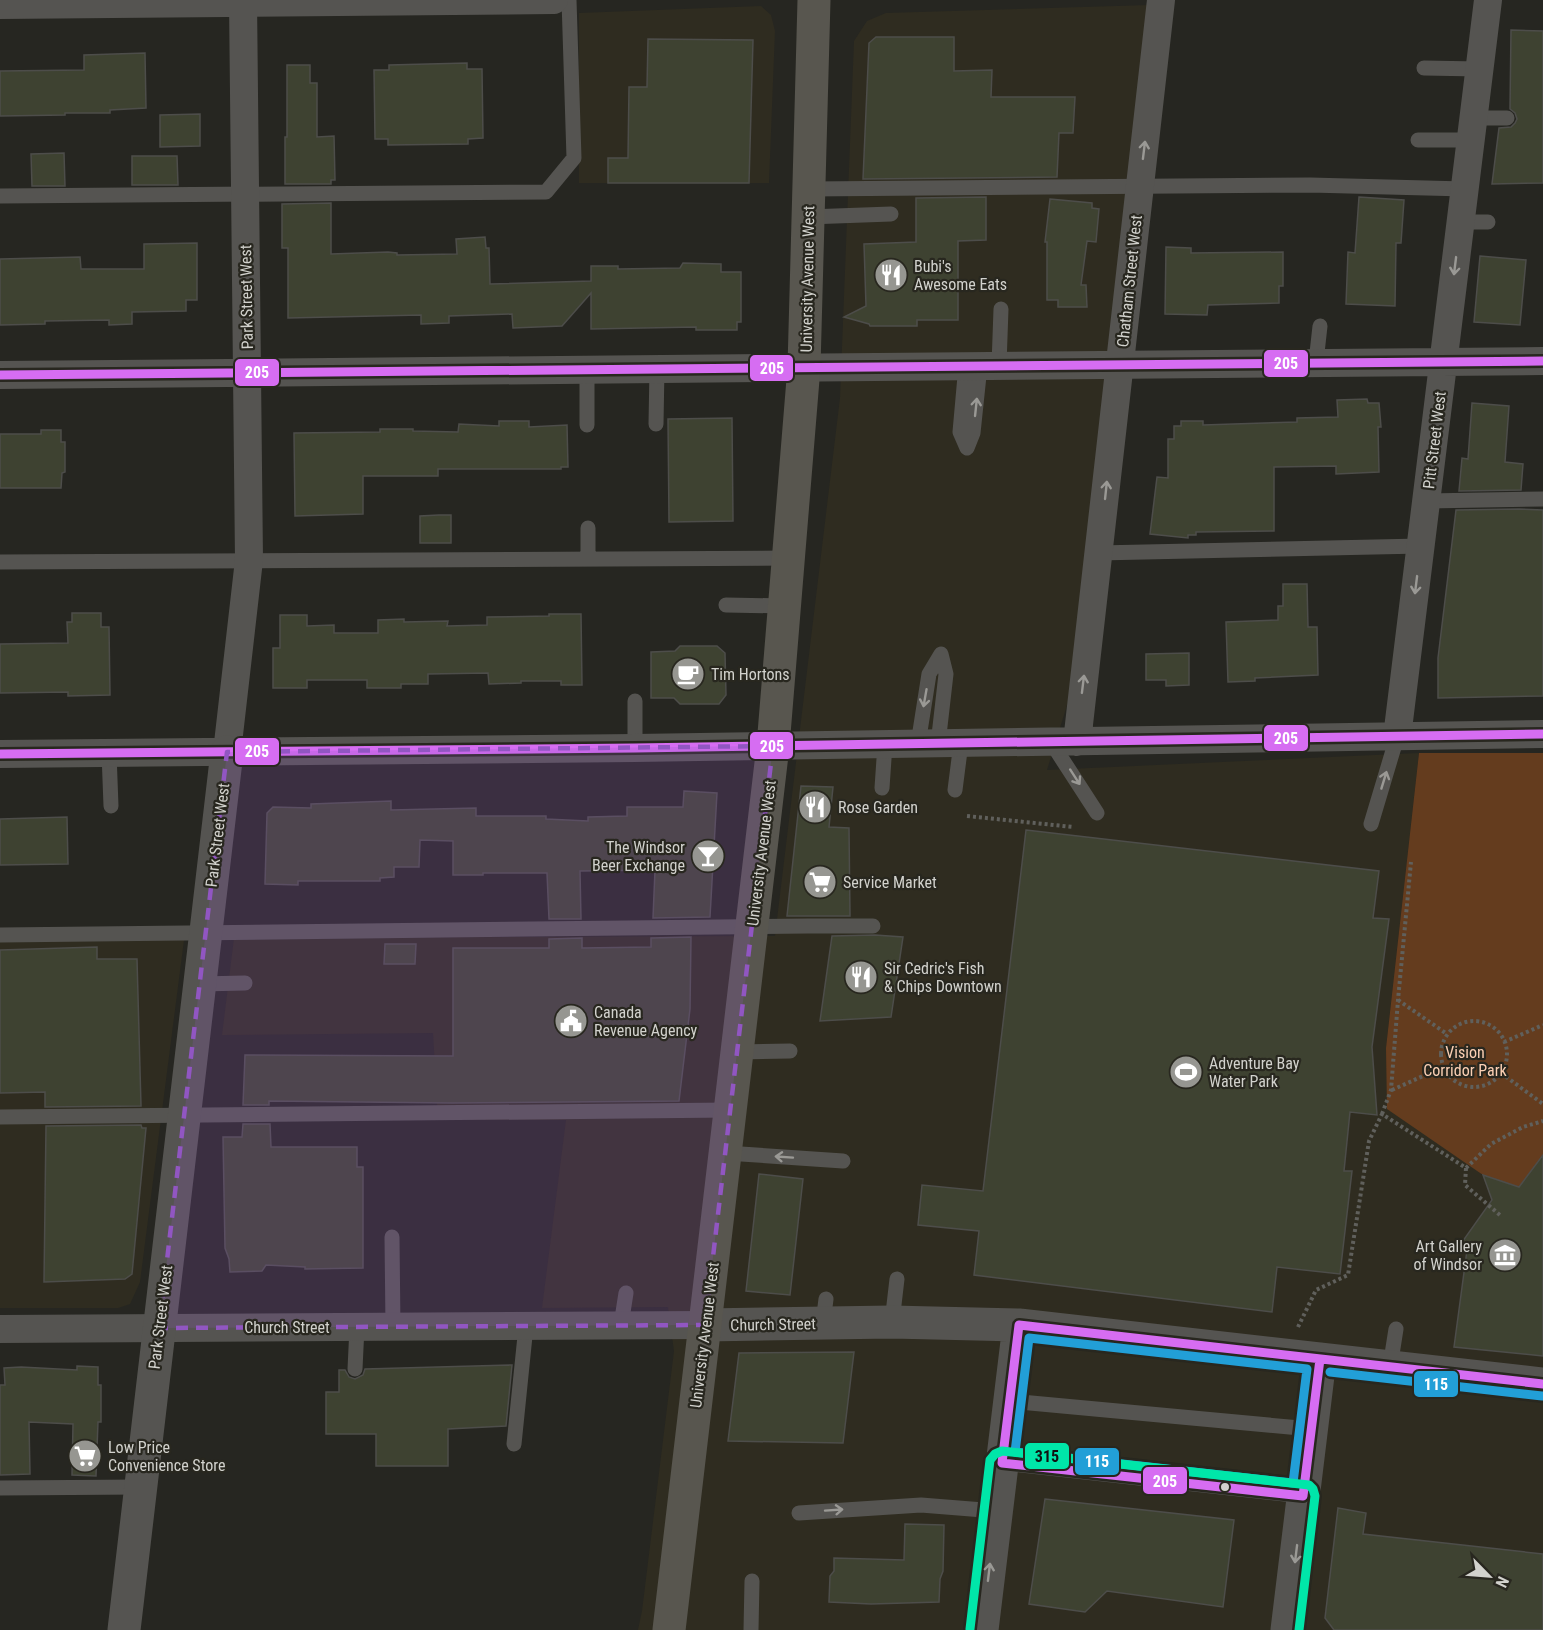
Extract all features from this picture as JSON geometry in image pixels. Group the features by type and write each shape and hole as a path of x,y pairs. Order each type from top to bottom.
{"main road":[{"name":"University Avenue West","path":"669,1630 773,746 804,367 814,0"}],"street":[{"path":"0,5 243,1 554,0"},
{"name":"Chatham Street West","path":"1064,742 1098,553 1161,0"},
{"name":"Pitt Street West","path":"1397,737 1444,362 1475,222 1465,189 1488,0"},
{"name":"Park Street West","path":"124,1630 249,560 243,1"},
{"path":"0,375 1543,361"},
{"path":"0,754 635,748 1543,734"},
{"name":"Church Street","path":"0,1329 705,1324 824,1311 892,1322 1019,1325 1543,1384"},
{"path":"982,1630 1019,1325"},
{"path":"1287,1630 1320,1359"}],"lane":[{"path":"0,196 546,192 574,158 569,0"},
{"path":"1424,68 1479,69"},
{"path":"1418,140 1472,129 1507,118"},
{"path":"809,203 1140,186 1310,185 1465,189"},
{"path":"809,203 891,214"},
{"path":"982,365 1001,309"},
{"path":"1316,362 1320,326"},
{"path":"656,424 657,368"},
{"path":"587,369 587,426"},
{"path":"1426,501 1543,500"},
{"path":"588,528 588,559"},
{"path":"1098,553 1420,546"},
{"path":"0,562 789,558"},
{"path":"726,605 785,606"},
{"path":"635,701 635,748"},
{"path":"1371,824 1397,737"},
{"path":"1064,742 1097,813"},
{"path":"882,788 885,744"},
{"path":"939,744 955,790"},
{"path":"109,753 111,806"},
{"path":"0,934 873,926"},
{"path":"200,984 245,983"},
{"path":"737,1052 790,1051"},
{"path":"0,1117 730,1110"},
{"path":"726,1153 843,1161"},
{"path":"393,1237 393,1327"},
{"path":"892,1322 897,1278"},
{"path":"621,1325 626,1293"},
{"path":"514,1444 526,1326"},
{"path":"355,1370 357,1327"},
{"path":"1390,1367 1396,1329"},
{"path":"1009,1401 1311,1429"},
{"path":"1002,1463 1303,1496"},
{"path":"0,1488 141,1487"},
{"path":"799,1513 921,1505 996,1511"},
{"path":"751,1630 752,1581"}],"path":[{"path":"967,816 1072,827"},
{"path":"1298,1327 1316,1290 1348,1275 1369,1141 1391,1090 1411,862"},
{"path":"1398,1000 1447,1034"},
{"path":"1478,1021 1494,1028 1504,1042 1506,1058 1501,1073 1489,1084 1480,1087 1460,1085 1443,1067 1440,1056 1442,1045 1447,1034 1455,1026 1478,1021"},
{"path":"1504,1042 1543,1025"},
{"path":"1391,1090 1443,1067"},
{"path":"1501,1073 1543,1104"},
{"path":"1382,1114 1466,1168"},
{"path":"1501,1216 1465,1185 1466,1168 1491,1144 1523,1127 1543,1121"}],"highlighted area":[{"path":"773,746 705,1325 159,1328 227,752"}],"shaded area":[{"path":"1150,5 1068,702 1047,770 1419,753 1386,1048 1482,1175 1504,1182 1521,1192 1522,1183 1543,1155 1543,1630 638,1630 674,1351 668,1307 542,1308 566,1120 438,1120 433,1033 222,1035 234,938 775,936 840,398 854,41 867,21 886,13"},
{"path":"761,6 771,15 775,31 769,183 579,183 579,13"},
{"path":"184,940 140,1282 130,1304 118,1308 0,1308 0,941"}],"green space":[{"name":"Vision Corridor Park","path":"1419,753 1543,753 1543,1155 1522,1183 1522,1192 1504,1182 1483,1175 1387,1109 1386,1048"}],"building":[{"path":"1511,30 1543,31 1543,183 1492,184 1499,128 1511,127 1517,119 1515,113 1510,109"},
{"path":"876,37 954,37 954,71 992,70 991,97 1075,97 1073,133 1059,133 1057,177 863,179 869,43"},
{"path":"648,39 753,40 749,183 608,183 608,158 628,158 629,87 647,87"},
{"path":"145,53 146,108 110,110 110,113 0,116 0,71 84,70 84,55"},
{"path":"467,63 467,69 482,69 483,138 468,139 468,144 388,145 388,139 375,139 374,70 389,70 389,65"},
{"path":"287,65 310,65 310,83 317,83 317,137 334,136 335,180 331,180 331,184 285,184"},
{"path":"200,114 200,146 160,147 160,115"},
{"path":"64,153 65,186 32,186 31,154"},
{"path":"132,156 177,156 178,185 132,185"},
{"path":"986,197 986,240 958,241 958,320 917,320 917,326 870,326 844,317 866,306 864,244 916,242 916,198"},
{"path":"1359,197 1404,200 1401,243 1396,243 1395,306 1346,304 1348,252 1355,253"},
{"path":"1050,199 1092,203 1092,208 1099,209 1096,242 1087,241 1081,285 1086,285 1087,307 1058,307 1058,300 1047,300 1047,242 1045,242"},
{"path":"331,203 331,254 388,252 397,253 397,255 457,254 456,239 485,237 486,248 489,248 490,284 591,281 591,266 618,266 618,269 680,268 683,263 721,264 721,272 741,272 741,322 737,322 737,330 696,330 696,327 591,329 591,293 562,326 513,328 512,314 449,316 449,323 421,324 421,315 288,318 288,248 282,248 282,204"},
{"path":"197,243 197,300 186,300 186,311 132,312 132,324 109,325 109,320 45,321 45,324 0,325 0,259 80,257 81,269 144,269 144,244"},
{"path":"1166,247 1191,248 1191,253 1283,252 1283,286 1279,286 1279,303 1208,305 1207,315 1165,314"},
{"path":"1480,256 1526,260 1520,325 1474,322"},
{"path":"1367,399 1368,403 1379,403 1381,427 1378,427 1379,472 1336,474 1336,466 1274,467 1274,531 1196,532 1196,535 1188,535 1188,538 1150,534 1157,477 1168,478 1168,439 1174,439 1174,426 1181,426 1181,421 1203,421 1203,425 1297,422 1297,418 1338,417 1337,400"},
{"path":"1472,403 1509,406 1505,462 1523,464 1521,490 1459,491 1462,458 1468,459"},
{"path":"732,418 733,521 669,522 668,419"},
{"path":"499,421 529,421 529,427 567,425 568,467 561,467 561,469 438,469 438,476 363,476 363,514 295,516 294,433 380,432 380,429 458,432 459,424 499,426"},
{"path":"41,430 61,430 61,442 65,442 65,472 62,473 61,488 0,488 0,434 41,434"},
{"path":"1456,510 1543,510 1543,696 1438,698 1438,658"},
{"path":"451,515 451,543 420,543 420,516"},
{"path":"1283,584 1307,584 1308,627 1317,627 1318,675 1255,678 1255,681 1228,682 1226,622 1278,620 1278,606 1283,606"},
{"path":"72,613 101,613 101,627 109,627 110,695 68,696 68,692 0,693 0,644 68,643 67,622 72,622"},
{"path":"549,614 581,614 582,685 561,685 561,681 489,684 488,673 428,674 428,684 401,684 401,688 367,688 367,680 307,680 307,688 273,688 273,648 280,648 280,615 307,615 307,626 334,625 334,633 378,633 378,620 448,621 447,626 487,625 487,617 549,616"},
{"name":"Tim Hortons","path":"680,646 717,646 725,653 726,695 719,704 680,704 674,698 651,698 651,652 675,651"},
{"path":"1189,653 1189,685 1166,686 1166,680 1146,680 1146,654"},
{"path":"801,786 833,787 829,827 849,828 850,916 787,916"},
{"path":"684,791 717,793 710,917 653,918 655,870 580,871 581,919 549,919 547,873 453,875 453,841 420,840 419,867 394,867 394,877 380,878 380,881 298,881 298,885 265,884 267,813 273,807 311,808 311,804 391,801 391,810 476,808 476,816 546,816 546,819 588,821 588,817 627,816 627,807 683,807"},
{"path":"67,817 68,864 0,865 0,819"},
{"name":"Adventure Bay Water Park","path":"1026,830 1379,871 1373,918 1389,919 1372,1047 1377,1115 1350,1112 1344,1171 1352,1171 1340,1274 1277,1267 1272,1312 974,1275 979,1231 918,1225 922,1185 983,1191"},
{"name":"Sir Cedric's Fish & Chips Downtown","path":"832,936 903,937 891,1017 820,1021"},
{"name":"Canada Revenue Agency","path":"691,937 690,1009 679,1101 452,1103 269,1101 269,1105 243,1105 245,1055 453,1056 453,948 549,948 549,939 582,938 582,948 651,947 651,938"},
{"path":"385,944 416,944 415,964 384,964"},
{"path":"97,947 97,959 137,959 141,1106 45,1107 45,1092 0,1093 0,950"},
{"path":"243,1124 270,1124 271,1147 357,1147 357,1167 363,1167 363,1268 305,1269 305,1267 266,1265 262,1271 230,1272 225,1248 223,1137 242,1137"},
{"path":"141,1125 142,1128 146,1128 132,1274 125,1279 44,1282 46,1126"},
{"name":"Art Gallery of Windsor","path":"1543,1155 1543,1356 1454,1347 1467,1250 1460,1245 1492,1200 1483,1175 1519,1187"},
{"path":"759,1174 803,1179 790,1295 746,1291"},
{"path":"854,1352 843,1443 728,1441 739,1353"},
{"path":"512,1365 506,1426 448,1429 448,1466 376,1466 376,1434 326,1434 326,1392 339,1392 339,1370 345,1370 349,1377 355,1379 363,1375 365,1369"},
{"path":"77,1366 98,1367 98,1385 101,1385 101,1422 98,1422 96,1476 72,1475 73,1424 29,1422 30,1474 0,1475 0,1385 5,1385 4,1368 77,1370"},
{"path":"1045,1499 1234,1520 1223,1607 1107,1591 1085,1612 1029,1604"},
{"path":"1338,1508 1366,1513 1363,1534 1543,1554 1543,1630 1334,1630 1325,1618"},
{"path":"905,1524 944,1525 943,1571 940,1579 939,1602 871,1604 829,1602 830,1576 834,1571 834,1558 904,1560"}],"transit line":[{"name":"205","path":"0,375 1543,361"},
{"name":"205","path":"0,754 635,748 1543,734"},
{"name":"205","path":"1320,1359 1303,1496 1002,1463 1019,1325 1543,1384"},
{"name":"115","path":"1029,1338 1307,1369 1293,1483 1015,1452 1029,1338"},
{"name":"115","path":"1330,1372 1542,1396"},
{"name":"315","path":"970,1629 990,1460 1002,1451 1309,1485 1315,1496 1299,1630"}],"place":[{"name":"Bubi's Awesome Eats","path":"891,275"},
{"name":"Tim Hortons","path":"688,674"},
{"name":"Rose Garden","path":"815,807"},
{"name":"The Windsor Beer Exchange","path":"708,856"},
{"name":"Service Market","path":"820,882"},
{"name":"Sir Cedric's Fish & Chips Downtown","path":"861,977"},
{"name":"Canada Revenue Agency","path":"571,1021"},
{"name":"Adventure Bay Water Park","path":"1186,1072"},
{"name":"Art Gallery of Windsor","path":"1505,1255"},
{"name":"Low Price Convenience Store","path":"85,1456"}]}
